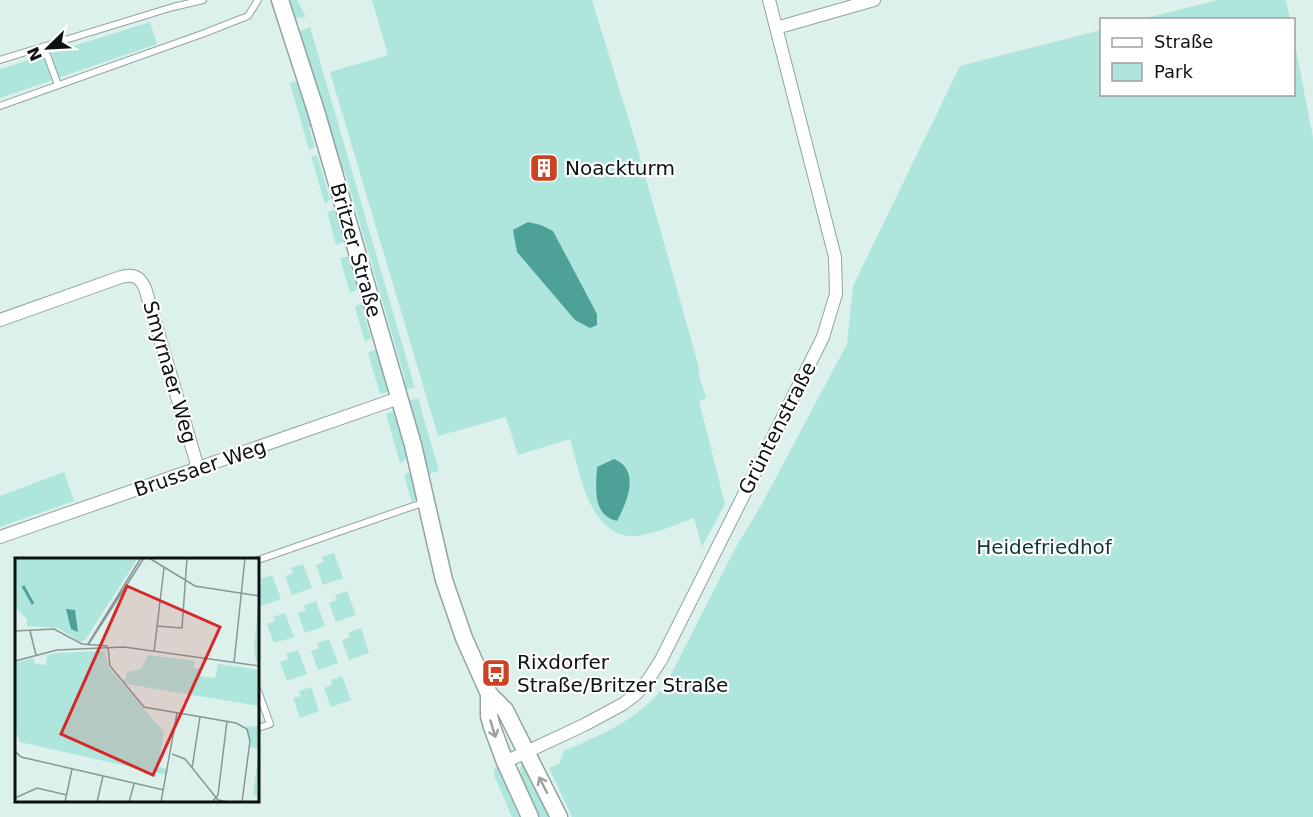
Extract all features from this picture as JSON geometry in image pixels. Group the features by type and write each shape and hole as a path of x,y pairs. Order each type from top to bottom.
{"main road":[{"name":"Britzer Straße","path":"280,0 316,111 413,445 444,580 464,638 489,694 505,710 559,817"},
{"name":"Britzer Straße","path":"489,694 489,716 492,727 530,817"}],"street":[{"name":"Grüntenstraße","path":"505,762 622,704 635,695 648,680 661,660 823,337 836,294 835,257 769,0"},
{"path":"776,28 874,0"},
{"name":"Smyrnaer Weg","path":"0,320 121,277 130,275 138,278 145,288 198,468"},
{"name":"Brussaer Weg","path":"0,537 399,398"}],"lane":[{"path":"0,60 172,7 203,0"},
{"path":"0,106 248,16 258,0"},
{"path":"44,47 58,85"},
{"path":"260,559 426,502"},
{"path":"260,699 270,724 260,727"}],"green space":[{"path":"290,0 297,0 306,17 295,18"},
{"path":"372,0 592,0 635,140 706,398 699,401 725,504 702,547 694,518 635,536 619,534 607,526 589,501 570,439 518,455 506,417 438,436 330,72 388,55"},
{"path":"1218,0 1286,0 1290,18 1146,18"},
{"path":"150,22 157,44 0,98 0,69"},
{"path":"310,27 415,388 404,390 401,380 405,379 345,172 341,173 299,32"},
{"name":"Heidefriedhof","path":"1100,30 1100,96 1295,96 1295,44 1313,138 1313,817 572,817 549,768 559,764 564,751 607,732 633,716 645,707 666,684 736,547 763,502 847,344 853,286 960,66"},
{"path":"296,81 314,126 309,128 315,147 309,150 290,83"},
{"path":"317,155 330,199 325,204 311,156"},
{"path":"338,209 347,241 336,245 327,212"},
{"path":"351,256 361,288 350,293 340,258"},
{"path":"365,302 366,306 362,308 371,338 365,342 355,307"},
{"path":"378,348 390,391 380,394 368,353"},
{"path":"418,398 439,471 425,475 406,402"},
{"path":"396,410 409,457 400,463 386,414"},
{"path":"412,471 419,498 412,502 404,475"},
{"path":"64,472 74,501 0,527 0,496"},
{"path":"334,553 343,578 323,585 316,565 324,562 322,557"},
{"path":"303,564 312,588 292,595 285,576 293,573 291,568"},
{"path":"272,575 281,599 261,606 260,585 262,584 260,579"},
{"path":"347,591 356,615 336,622 329,603 337,600 335,595"},
{"path":"316,601 325,626 305,633 298,613 306,610 304,606"},
{"path":"285,613 294,637 274,643 267,624 275,621 273,617"},
{"path":"361,628 369,653 349,660 342,640 350,637 348,633"},
{"path":"329,639 338,663 318,670 311,651 319,648 317,643"},
{"path":"298,650 307,674 287,681 280,662 288,659 286,654"},
{"path":"342,676 351,700 331,707 324,688 332,685 331,680"},
{"path":"311,687 319,711 300,718 293,698 301,696 299,691"},
{"path":"522,761 551,817 539,817 523,782"},
{"path":"497,767 519,817 512,817 494,775"}],"shaded area":[{"path":"528,222 553,231 597,314 597,325 590,328 575,320 517,252 513,230"},
{"path":"614,459 622,464 629,478 628,496 617,521 603,513 599,507 596,492 597,467"}],"place":[{"name":"Noackturm","path":"544,168"},
{"name":"Rixdorfer Straße/Britzer Straße","path":"496,673"}]}
